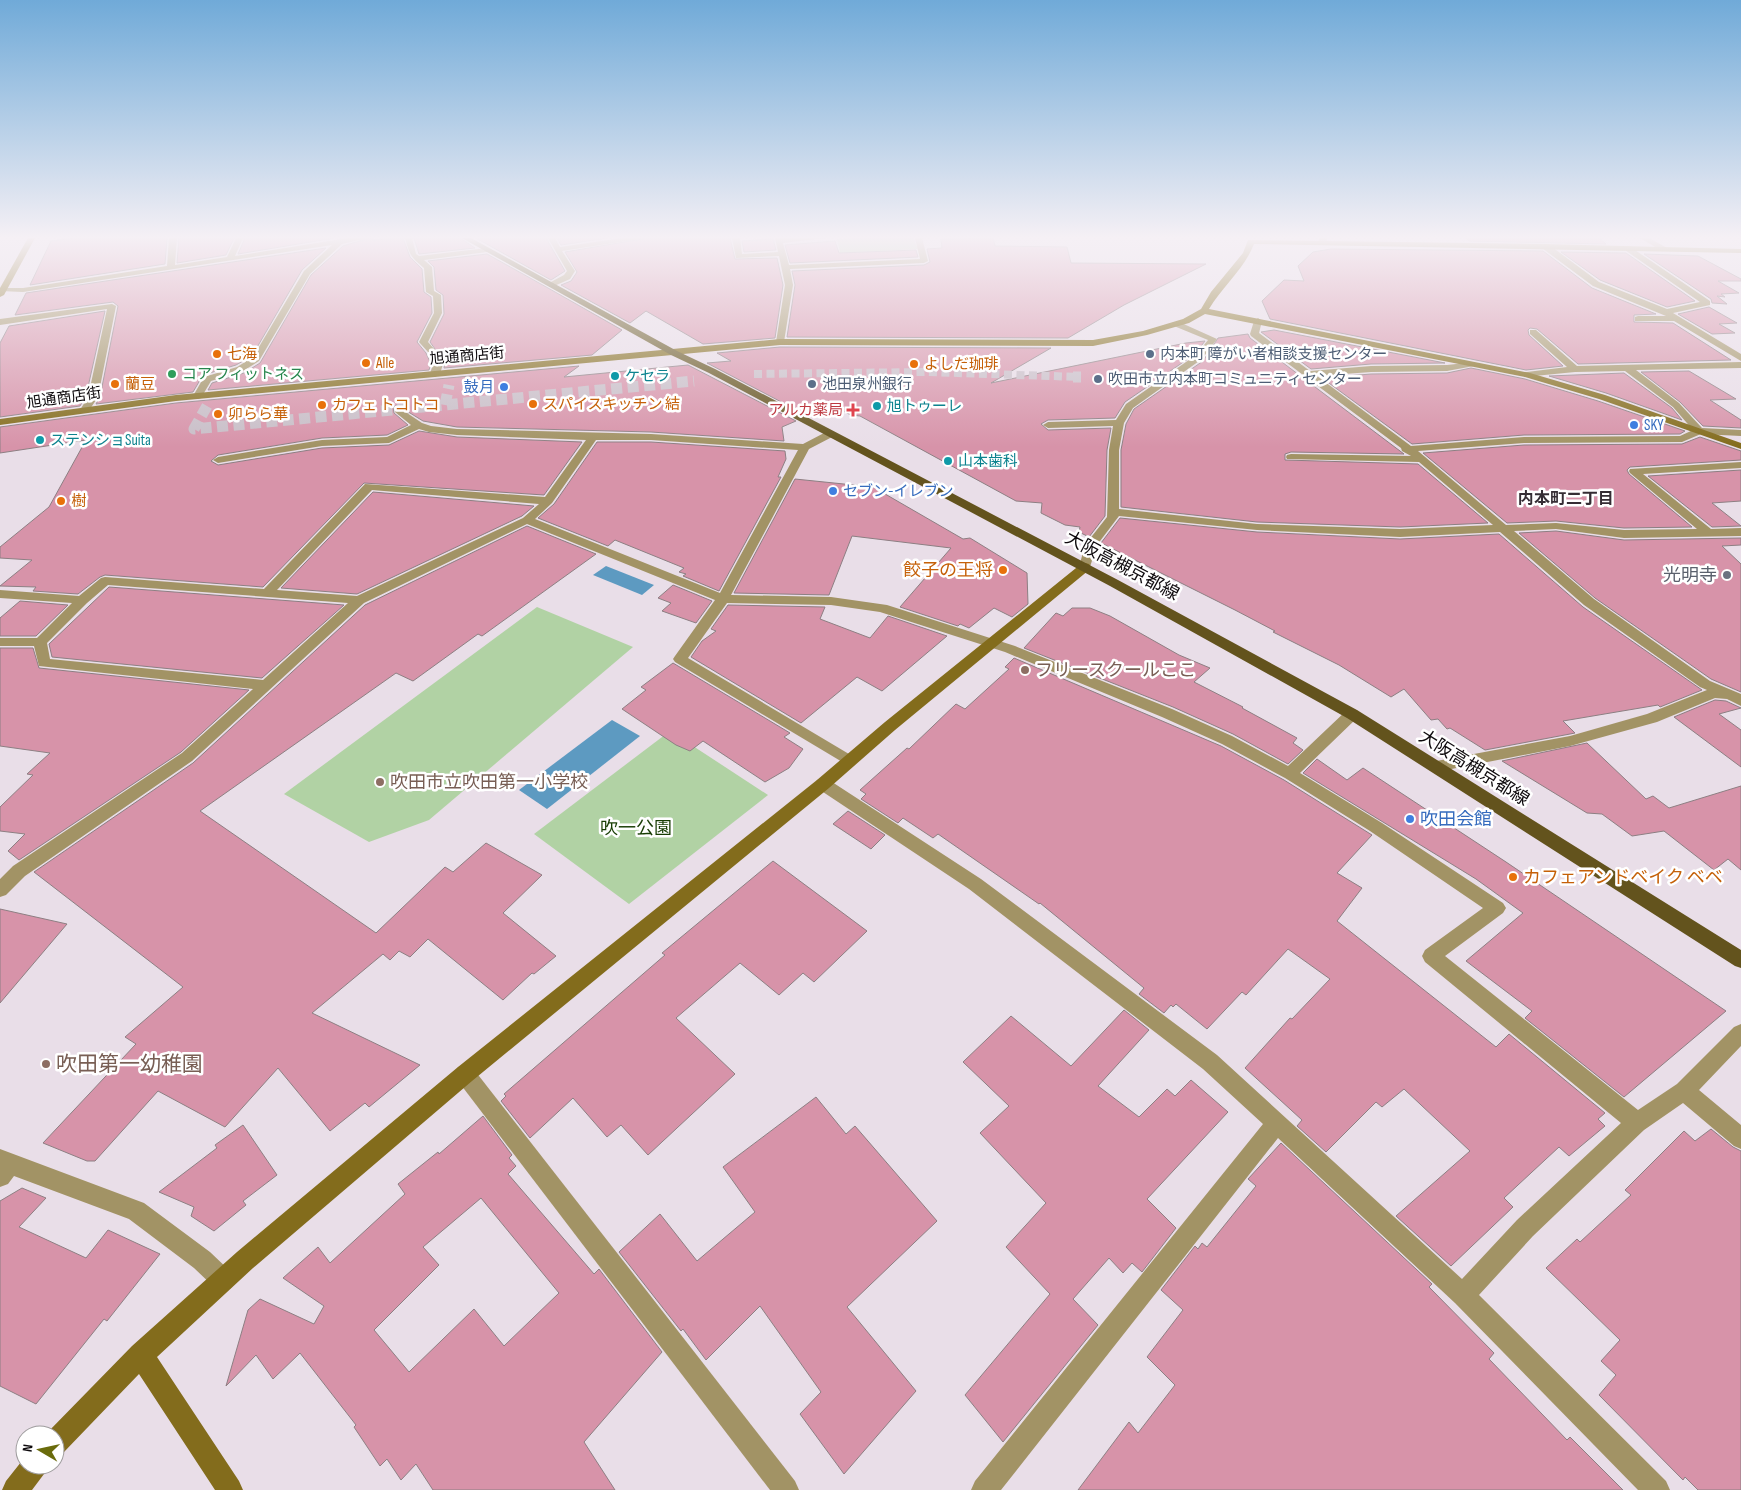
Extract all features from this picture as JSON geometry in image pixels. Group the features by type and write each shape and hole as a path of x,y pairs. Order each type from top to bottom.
{"main road":[{"name":"大阪高槻京都線","path":"593,308 674,352 1085,567 1352,714 1741,960"}],"street":[{"path":"0,322 101,308"},
{"path":"84,410 93,398 112,308"},
{"path":"198,396 207,379 240,369 256,359 286,308"},
{"path":"435,374 438,364 432,351 423,342 438,313 438,308"},
{"path":"780,342 785,308"},
{"path":"1206,308 1204,311 1527,375 1602,397 1741,446"},
{"path":"1655,308 1666,312 1741,358"},
{"path":"1666,312 1686,308"},
{"name":"旭通商店街","path":"0,422 198,396 780,342 1093,343 1177,324 1204,311"},
{"path":"1638,319 1676,318"},
{"path":"1258,321 1254,334 1422,459 1589,602 1705,684 1738,696"},
{"path":"65,1433 141,1355 223,1280 465,1074 823,784 990,643 1085,567 1091,544 1113,517 1114,450 1118,423 1130,406 1199,357 1213,339 1177,324"},
{"path":"1533,332 1575,369"},
{"path":"1310,374 1447,368 1471,364"},
{"path":"1527,375 1546,371 1575,369 1741,366"},
{"path":"1629,368 1676,405 1699,431"},
{"path":"398,410 418,425 457,432 497,432 593,438 651,437 805,447 830,434"},
{"path":"1048,425 1118,423"},
{"path":"218,460 322,444 389,440 418,425"},
{"path":"1406,448 1524,440 1682,439 1699,431 1741,433"},
{"path":"0,890 19,871 187,757 359,600 527,520 548,502 593,438"},
{"path":"805,447 723,599 680,659 849,761"},
{"path":"1291,457 1422,459"},
{"path":"1708,532 1634,471 1741,465"},
{"path":"267,593 369,486 548,502"},
{"path":"1114,512 1257,527 1400,532 1556,526 1624,534 1741,532"},
{"path":"527,520 723,599 831,601 882,608 1010,649 1167,713 1227,740 1290,774 1376,827 1497,908 1431,956 1637,1123"},
{"path":"0,642 40,642 82,600 105,581 359,600"},
{"path":"0,594 82,600"},
{"path":"40,642 44,663 264,685"},
{"path":"0,655 14,643"},
{"path":"1436,766 1570,741 1652,718 1714,693 1738,696"},
{"path":"1290,774 1352,714"},
{"path":"823,784 975,884 1210,1062 1463,1296 1657,1490"},
{"path":"1463,1296 1526,1228 1637,1123 1684,1091 1741,1033"},
{"path":"465,1074 786,1490"},
{"path":"1684,1091 1741,1139"},
{"path":"984,1490 1276,1124"},
{"path":"4,1167 136,1211 202,1260 223,1280"},
{"path":"141,1355 230,1490"},
{"path":"15,1490 27,1475"}],"green space":[{"path":"537,607 633,647 429,820 369,842 284,794"},
{"name":"吹一公園","path":"670,731 768,795 629,904 534,834"}],"water":[{"path":"606,566 654,585 642,595 593,575"},
{"path":"612,720 640,736 547,809 519,790"}],"building":[{"path":"19,308 71,308 15,315"},
{"path":"118,308 280,308 252,356 236,365 203,375 193,392 96,404 100,397"},
{"path":"292,308 432,308 432,313 417,342 426,353 431,364 429,370 208,390 212,383 244,373 260,363"},
{"path":"444,308 582,308 622,330 592,355 444,368 445,363 430,342 444,314"},
{"path":"602,308 780,308 775,338 703,344 646,311 630,323"},
{"path":"792,308 1120,308 1068,338 787,337"},
{"path":"1265,308 1640,308 1656,314 1634,315 1634,322 1673,323 1731,360 1578,364 1537,329 1530,328 1528,330 1529,335 1563,366 1526,370 1270,319"},
{"path":"1710,308 1737,323 1719,324 1735,333 1712,334 1678,314"},
{"path":"105,311 86,396 80,406 0,417 0,343 9,326"},
{"path":"1274,330 1445,363 1371,364 1311,369 1261,332"},
{"path":"1248,334 1250,338 1404,454 1291,452 1285,454 1285,460 1418,464 1488,523 1400,527 1257,522 1121,507 1121,450 1126,424 1134,409 1203,361 1218,338"},
{"path":"1205,341 1195,354 1125,402 1115,418 1048,420 1041,424 1048,430 1111,428 1107,450 1105,516 1089,537 1079,532 1080,527 1065,525 1041,513 1042,503 1016,501 860,416 851,415 831,405 808,416 707,363 731,361 717,353 780,347 1051,348 991,383 1186,343"},
{"path":"688,365 796,421 782,427 784,441 651,432 457,427 423,421 397,405 393,407 394,413 408,425 387,435 322,438 218,455 211,461 218,465 322,448 389,445 419,431 457,437 582,442 544,495 364,483 263,587 105,575 78,594 33,591 36,587 0,586 32,560 0,558 0,547 49,507 86,440 0,453 0,427 176,403 579,366 564,377"},
{"path":"1471,368 1525,379 1598,401 1685,431 1680,434 1524,435 1412,444 1322,378 1371,374 1447,373"},
{"path":"1689,371 1736,399 1710,400 1741,420 1741,428 1703,426 1680,402 1641,372"},
{"path":"1624,373 1672,408 1682,420 1606,393 1549,376"},
{"path":"1700,437 1741,451 1741,460 1630,467 1627,470 1629,474 1692,527 1624,528 1556,521 1507,523 1423,453 1524,445 1682,444"},
{"path":"597,442 651,442 785,451 786,459 778,477 781,477 719,591 683,576 686,574 679,572 684,568 615,540 608,546 538,518 554,504"},
{"path":"1741,470 1741,501 1712,503 1741,526 1712,527 1648,476"},
{"path":"795,479 873,487 963,539 970,538 1027,573 1028,604 1012,617 994,608 969,628 900,607 951,548 852,536 829,595 734,593"},
{"path":"373,492 534,506 522,516 357,594 281,588"},
{"path":"1120,518 1257,532 1400,539 1499,534 1583,607 1702,690 1660,707 1658,705 1563,721 1575,733 1485,750 1450,728 1447,729 1438,719 1431,720 1404,689 1391,697 1339,665 1273,632 1275,631 1101,543"},
{"path":"527,526 596,554 482,636 478,634 413,681 396,673 200,811 376,933 445,867 453,872 486,843 542,875 503,913 556,956 534,974 532,973 503,1000 428,939 410,957 399,951 390,960 383,954 312,1013 420,1065 369,1107 365,1103 330,1131 278,1068 225,1127 158,1091 95,1161 87,1161 43,1143 136,1044 125,1037 183,987 34,872 193,763 365,605"},
{"path":"1556,531 1624,540 1741,538 1741,545 1722,546 1741,564 1741,692 1711,679 1595,598 1519,533"},
{"path":"673,585 712,601 696,623 662,611 671,603 658,598"},
{"path":"109,587 344,605 262,678 52,657 49,644"},
{"path":"20,601 68,605 36,636 0,636 0,618"},
{"path":"728,605 825,607 820,619 870,638 888,616 947,636 882,691 857,677 801,723 691,657 702,641 716,631 711,629"},
{"path":"1072,608 1090,608 1110,616 1179,655 1210,668 1194,682 1297,738 1293,743 1303,750 1288,764 1233,734 1173,707 1024,648 1056,613 1063,616"},
{"path":"0,648 33,648 39,668 249,690 181,752 19,860 8,851 25,834 0,831 0,807 33,775 27,774 50,753 0,746"},
{"path":"1014,658 1221,746 1284,780 1372,835 1337,873 1362,888 1337,921 1496,1047 1509,1034 1605,1113 1598,1119 1605,1126 1569,1156 1559,1147 1504,1198 1513,1207 1451,1266 1396,1216 1470,1151 1404,1089 1382,1107 1376,1102 1326,1152 1297,1126 1302,1120 1245,1068 1290,1018 1292,1019 1330,979 1288,949 1246,995 1242,992 1207,1029 1176,1004 1173,1007 1171,1005 1164,1013 1139,994 1144,988 1040,903 938,834 933,838 903,818 898,823 861,799 866,794 860,790 907,748 909,749 956,704 965,709 1009,669 1005,667"},
{"path":"673,663 790,733 784,737 803,749 789,768 765,782 703,741 690,751 676,745 622,709 646,690 641,687"},
{"path":"1715,700 1726,701 1741,708 1719,714 1741,730 1741,767 1674,717"},
{"path":"1587,743 1646,799 1653,796 1669,808 1741,786 1741,870 1728,859 1714,870 1664,831 1632,836 1602,814 1587,813 1502,761"},
{"path":"1317,759 1347,780 1363,768 1726,1011 1624,1097 1525,1018 1532,1011 1466,961 1523,913 1476,879 1303,773"},
{"path":"848,811 885,835 871,849 833,824"},
{"path":"773,861 867,931 814,982 803,973 779,995 740,963 676,1018 735,1074 648,1155 621,1125 607,1137 573,1098 530,1138 501,1101 506,1096 504,1094 665,955 662,953"},
{"path":"0,909 67,924 0,1003"},
{"path":"1124,1010 1149,1030 1098,1086 1139,1117 1167,1089 1175,1096 1191,1080 1228,1112 1147,1199 1176,1228 1142,1272 1132,1263 1123,1273 1109,1258 1073,1299 1098,1325 1003,1442 965,1395 1050,1294 1006,1247 1046,1203 980,1133 1009,1106 963,1062 1011,1016 1071,1066"},
{"path":"816,1097 846,1134 855,1126 937,1221 847,1307 916,1391 844,1474 800,1414 821,1392 760,1306 706,1360 683,1329 681,1331 619,1252 660,1214 697,1261 755,1212 723,1167"},
{"path":"483,1116 512,1155 509,1158 516,1166 508,1174 594,1274 599,1269 662,1352 584,1442 615,1490 433,1490 416,1464 401,1480 387,1459 380,1466 354,1427 356,1425 300,1353 273,1379 256,1355 226,1386 248,1310 260,1299 314,1324 324,1306 283,1278 318,1247 330,1263 405,1194 398,1184 438,1152 439,1154","holes":["481,1198 559,1293 504,1346 474,1309 409,1372 374,1330 439,1265 423,1247"]},
{"path":"243,1125 277,1175 243,1201 246,1205 214,1231 191,1216 194,1207 159,1192 217,1148 215,1145"},
{"path":"1711,1129 1733,1147 1741,1151 1741,1490 1698,1490 1685,1477 1683,1480 1599,1395 1616,1375 1601,1361 1620,1340 1546,1268 1577,1239 1580,1242 1631,1195 1625,1190 1684,1131 1695,1141"},
{"path":"1281,1143 1432,1284 1429,1287 1494,1353 1489,1359 1567,1440 1570,1437 1623,1490 1078,1490 1129,1422 1138,1433 1175,1385 1147,1357 1183,1310 1161,1290 1195,1246 1198,1249 1202,1243 1207,1247 1256,1186 1248,1179"},
{"path":"22,1188 46,1198 19,1227 86,1258 108,1230 160,1254 107,1321 104,1319 36,1404 0,1386 0,1201"}],"tunnel":[{"path":"754,374 927,372 1081,377 1073,377"},
{"path":"445,405 694,381"},
{"path":"445,405 449,385"},
{"path":"207,406 194,429 445,405"}],"place":[{"name":"七海","path":"217,354"},
{"name":"内本町 障がい者相談支援センター","path":"1150,354"},
{"name":"Alle","path":"366,363"},
{"name":"よしだ珈琲","path":"914,364"},
{"name":"コア フィットネス","path":"172,374"},
{"name":"ケセラ","path":"615,376"},
{"name":"吹田市立内本町コミュニティセンター","path":"1098,379"},
{"name":"蘭豆","path":"115,384"},
{"name":"池田泉州銀行","path":"812,384"},
{"name":"鼓月","path":"504,387"},
{"name":"スパイスキッチン 結","path":"533,404"},
{"name":"カフェ トコトコ","path":"322,405"},
{"name":"旭トゥーレ","path":"877,406"},
{"name":"アルカ薬局","path":"853,410"},
{"name":"卯らら華","path":"218,414"},
{"name":"SKY","path":"1634,425"},
{"name":"ステンショSuita","path":"40,440"},
{"name":"山本歯科","path":"948,461"},
{"name":"セブン-イレブン","path":"833,491"},
{"name":"樹","path":"61,501"},
{"name":"餃子の王将","path":"1003,570"},
{"name":"光明寺","path":"1727,575"},
{"name":"フリースクールここ","path":"1025,670"},
{"name":"吹田市立吹田第一小学校","path":"380,782"},
{"name":"吹田会館","path":"1410,819"},
{"name":"カフェアンドベイク ベベ","path":"1513,877"},
{"name":"吹田第一幼稚園","path":"46,1064"}],"district":[{"name":"内本町二丁目","path":"1566,499"}]}
